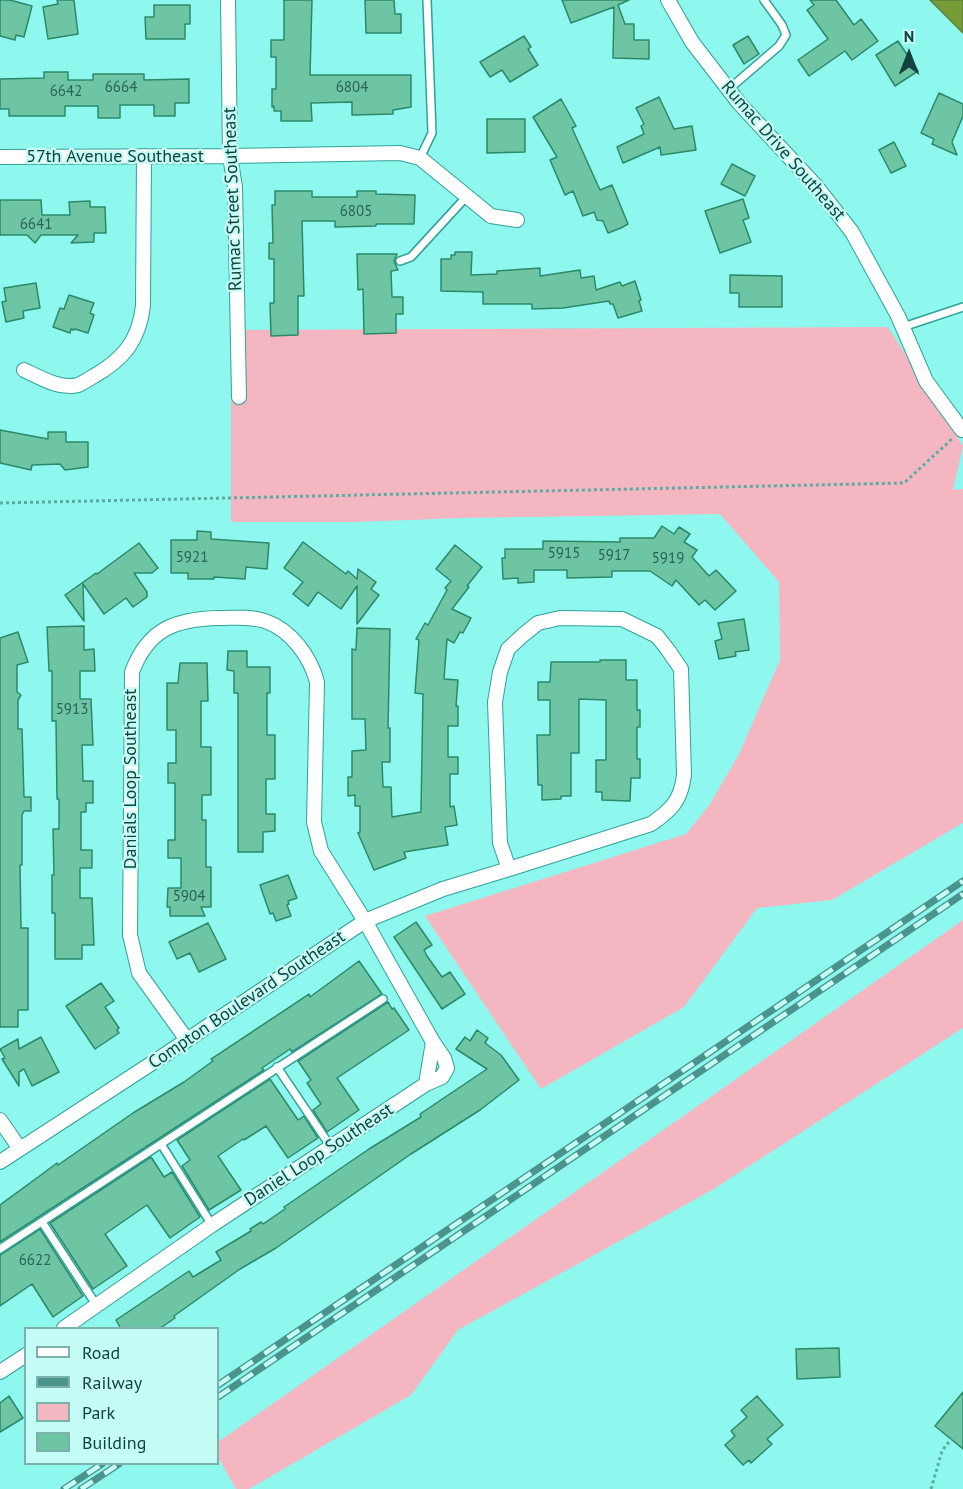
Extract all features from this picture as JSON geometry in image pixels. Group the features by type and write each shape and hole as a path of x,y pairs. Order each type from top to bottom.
{"street":[{"name":"Rumac Street Southeast","path":"228,0 230,156 235,188 239,397"},
{"name":"Rumac Drive Southeast","path":"668,0 692,42 729,89 816,186 852,232 903,327 926,381 962,430"},
{"name":"57th Avenue Southeast","path":"0,157 400,153 420,158"},
{"path":"24,370 59,384 77,385 102,372 123,355 134,341 143,306 144,156"},
{"path":"420,158 491,216 517,220"},
{"name":"Danials Loop Southeast","path":"187,1040 139,973 130,935 132,672 137,657 147,644 175,623 192,619 237,618 265,621 283,630 312,665 317,682 314,822 321,851 365,921"},
{"name":"Compton Boulevard Southeast","path":"0,1162 365,921 443,889 509,869 651,824 670,810 682,790 684,775 681,669 657,636 622,619 560,618 538,623 508,649 500,672 495,702 500,843 509,869"},
{"name":"Daniel Loop Southeast","path":"67,1327 212,1225 426,1084 442,1077 447,1068 444,1058 365,921"},
{"path":"0,1120 20,1149"},
{"path":"0,1372 24,1356"}],"lane":[{"path":"420,158 432,133 427,0"},
{"path":"729,89 779,46 786,35 782,25 764,0"},
{"path":"400,261 411,257 468,195"},
{"path":"903,327 963,307"},
{"path":"0,1249 383,999"},
{"path":"277,1067 331,1147"},
{"path":"161,1143 212,1225"},
{"path":"42,1221 97,1306"}],"path":[{"path":"0,503 904,483 962,430"},
{"path":"931,1489 942,1451 951,1439"}],"green space":[{"path":"888,327 963,446 953,490 963,489 963,823 832,900 757,908 684,1007 541,1089 425,916 686,834 710,804 739,754 780,660 779,582 720,514 354,522 231,522 231,330"},
{"path":"963,920 963,1028 712,1190 458,1330 411,1395 249,1489 236,1489 219,1459 219,1441"}],"shaded area":[{"path":"930,0 963,0 963,33"}],"building":[{"path":"0,0 10,0 32,6 24,37 16,35 15,40 0,36"},
{"path":"57,0 74,0 78,34 48,39 43,7 58,4"},
{"path":"284,0 312,0 310,75 411,75 411,107 393,110 393,114 352,115 352,102 311,103 312,121 281,121 281,111 274,111 274,106 272,107 272,89 276,89 276,57 271,57 271,40 284,40"},
{"path":"365,0 394,0 395,14 401,14 401,33 366,33"},
{"path":"562,0 629,0 618,5 625,24 634,24 634,40 649,40 649,59 613,58 614,7 571,23"},
{"path":"810,0 836,0 854,25 861,19 878,41 852,60 845,51 809,76 798,60 828,39 807,10 814,5"},
{"path":"154,5 190,5 190,24 185,24 185,39 146,39 145,17 154,17"},
{"path":"524,36 531,47 528,49 538,65 510,82 502,70 490,77 480,62"},
{"path":"748,36 759,54 744,64 733,45"},
{"path":"898,41 918,71 895,86 876,55"},
{"path":"44,72 68,72 68,80 93,80 93,74 144,74 144,80 189,79 189,103 175,103 175,116 154,116 154,105 120,105 120,118 98,118 98,106 65,106 65,116 9,116 9,109 0,109 0,79 44,78"},
{"path":"939,93 963,104 963,116 952,142 957,155 932,144 934,139 921,133"},
{"path":"659,97 674,129 692,126 696,150 661,155 660,147 623,163 617,147 644,134 641,126 644,124 636,108"},
{"path":"561,99 576,126 572,128 600,190 612,185 628,224 621,228 608,233 603,221 597,220 594,212 583,216 573,191 565,195 550,160 557,157 533,117"},
{"path":"487,119 525,119 525,152 487,153"},
{"path":"894,142 906,166 891,173 879,150"},
{"path":"732,164 755,176 745,196 721,184"},
{"path":"275,191 312,191 312,197 357,197 357,191 415,195 414,224 335,227 335,221 302,221 304,296 298,296 298,335 271,336 270,303 274,303 274,259 269,259 269,243 273,243 272,205 275,205"},
{"path":"743,199 749,218 743,220 751,242 720,253 705,211"},
{"path":"0,200 41,200 42,215 70,215 69,202 90,201 90,207 105,207 106,233 94,233 94,242 71,243 78,235 41,235 35,243 27,235 0,235"},
{"path":"455,252 472,252 471,275 540,268 540,276 580,270 581,278 594,276 596,290 620,282 622,286 635,281 642,311 618,318 613,304 609,301 563,308 532,309 532,304 483,304 483,292 441,291 441,259 451,259 451,255 455,255"},
{"path":"357,254 397,254 394,261 398,270 391,271 392,297 403,297 403,314 396,314 396,333 364,334 363,289 358,290"},
{"path":"730,275 782,276 782,307 739,307 739,293 730,293"},
{"path":"36,283 40,308 23,311 24,318 6,322 2,302 6,301 4,288"},
{"path":"69,295 94,303 90,313 94,315 88,333 71,329 70,333 53,327 60,308 64,309"},
{"path":"0,430 48,439 48,432 66,432 66,442 88,442 88,467 65,470 60,464 32,465 31,470 0,463"},
{"path":"662,526 674,534 679,527 690,534 684,542 697,550 692,557 709,576 716,570 736,591 715,610 705,600 699,605 676,580 672,586 650,571 612,571 612,577 567,578 567,570 534,570 534,582 518,583 518,578 503,579 502,558 505,558 505,549 543,549 543,541 620,542 620,538 654,538"},
{"path":"197,531 211,532 211,539 269,543 267,569 246,567 245,579 214,577 214,579 188,579 188,573 171,573 171,540 197,540"},
{"path":"303,542 346,574 348,571 357,579 358,569 376,582 371,589 379,595 357,624 357,586 341,609 318,592 308,606 293,594 303,582 284,568"},
{"path":"139,543 158,568 152,573 134,573 147,592 147,597 133,607 126,598 104,614 83,584 84,621 65,595"},
{"path":"455,545 482,567 452,609 471,618 463,633 460,632 454,643 447,639 444,679 458,680 456,706 458,706 458,726 448,726 448,757 458,757 458,774 450,774 450,807 454,806 457,825 445,827 448,845 404,852 406,858 374,870 358,833 360,832 360,806 355,806 355,795 348,796 348,777 352,777 352,751 366,750 365,719 352,719 352,649 356,650 357,628 390,629 388,728 390,728 390,762 382,762 383,787 391,787 392,817 421,812 423,694 415,693 419,640 416,639 425,623 428,625 447,590 445,588 451,581 436,569"},
{"path":"744,619 749,650 735,652 736,656 719,659 715,641 722,639 718,623"},
{"path":"84,626 84,650 94,649 95,671 80,671 80,699 91,699 93,745 82,745 83,781 93,781 93,803 86,803 86,812 81,812 81,850 92,850 92,868 80,868 80,898 92,898 94,945 82,945 82,959 55,959 55,913 52,913 53,829 59,829 59,799 57,799 56,721 52,721 52,671 49,671 47,627"},
{"path":"18,632 28,662 17,665 17,692 21,695 18,700 18,729 22,729 24,797 31,797 31,811 24,811 22,815 22,865 20,865 21,928 28,928 28,1010 18,1010 18,1027 0,1027 0,638"},
{"path":"228,651 247,651 247,667 270,667 270,693 267,693 267,735 275,735 275,779 266,779 266,814 275,814 275,831 263,832 263,852 238,852 238,693 234,693 234,671 227,670"},
{"path":"600,660 626,660 626,680 637,680 637,710 640,710 640,727 637,727 637,759 640,759 640,778 631,778 630,801 602,800 602,792 596,792 596,760 606,760 606,700 579,699 579,753 571,753 571,796 542,800 542,785 538,785 537,735 550,735 550,700 538,700 538,682 550,682 551,662 600,662"},
{"path":"180,663 207,663 208,701 201,701 201,747 211,747 211,795 202,795 202,820 206,820 206,867 211,867 211,907 201,907 205,916 170,916 170,907 167,907 168,888 181,888 181,858 168,858 168,840 175,840 175,783 168,783 168,763 176,763 176,730 167,730 167,683 178,683"},
{"path":"288,875 297,898 288,901 291,916 276,921 273,913 270,914 260,885"},
{"path":"416,922 432,945 424,950 427,956 442,977 450,972 465,994 442,1009 394,937"},
{"path":"208,923 226,959 199,972 190,953 177,959 169,942"},
{"path":"359,961 382,994 292,1052 290,1049 262,1068 264,1070 0,1242 0,1205 57,1163 58,1165 133,1113 184,1082 213,1061 211,1059 309,994 310,997"},
{"path":"101,983 114,1001 105,1007 119,1028 117,1030 119,1033 95,1049 66,1006"},
{"path":"388,1002 409,1030 337,1078 359,1110 327,1132 313,1110 321,1104 307,1083 311,1080 298,1061"},
{"path":"477,1030 488,1038 485,1043 501,1055 519,1080 480,1110 411,1154 276,1248 240,1269 162,1327 120,1327 116,1320 189,1271 193,1277 221,1260 216,1252 251,1231 250,1229 261,1222 263,1224 285,1209 284,1207 369,1149 421,1117 420,1114 487,1069 456,1049 465,1037 470,1041"},
{"path":"41,1037 59,1072 32,1086 24,1069 19,1072 19,1086 2,1059 5,1058 0,1049 18,1039 19,1049"},
{"path":"270,1079 298,1120 304,1116 318,1138 288,1158 266,1126 243,1139 218,1156 241,1190 209,1210 182,1166 190,1160 177,1140"},
{"path":"151,1157 164,1177 172,1172 200,1217 170,1238 147,1205 105,1234 127,1266 93,1289 50,1223"},
{"path":"40,1229 83,1296 53,1317 32,1284 0,1306 0,1255"},
{"path":"839,1348 840,1377 797,1379 796,1349"},
{"path":"963,1392 963,1449 935,1426"},
{"path":"9,1396 23,1418 0,1432 0,1403"},
{"path":"757,1396 783,1425 767,1439 772,1444 751,1463 749,1460 743,1465 725,1445 735,1436 731,1431 747,1417 741,1410"}],"railway":[{"path":"219,1384 963,881"},
{"path":"219,1396 963,894"},
{"path":"64,1489 100,1465"},
{"path":"81,1489 117,1465"}]}
